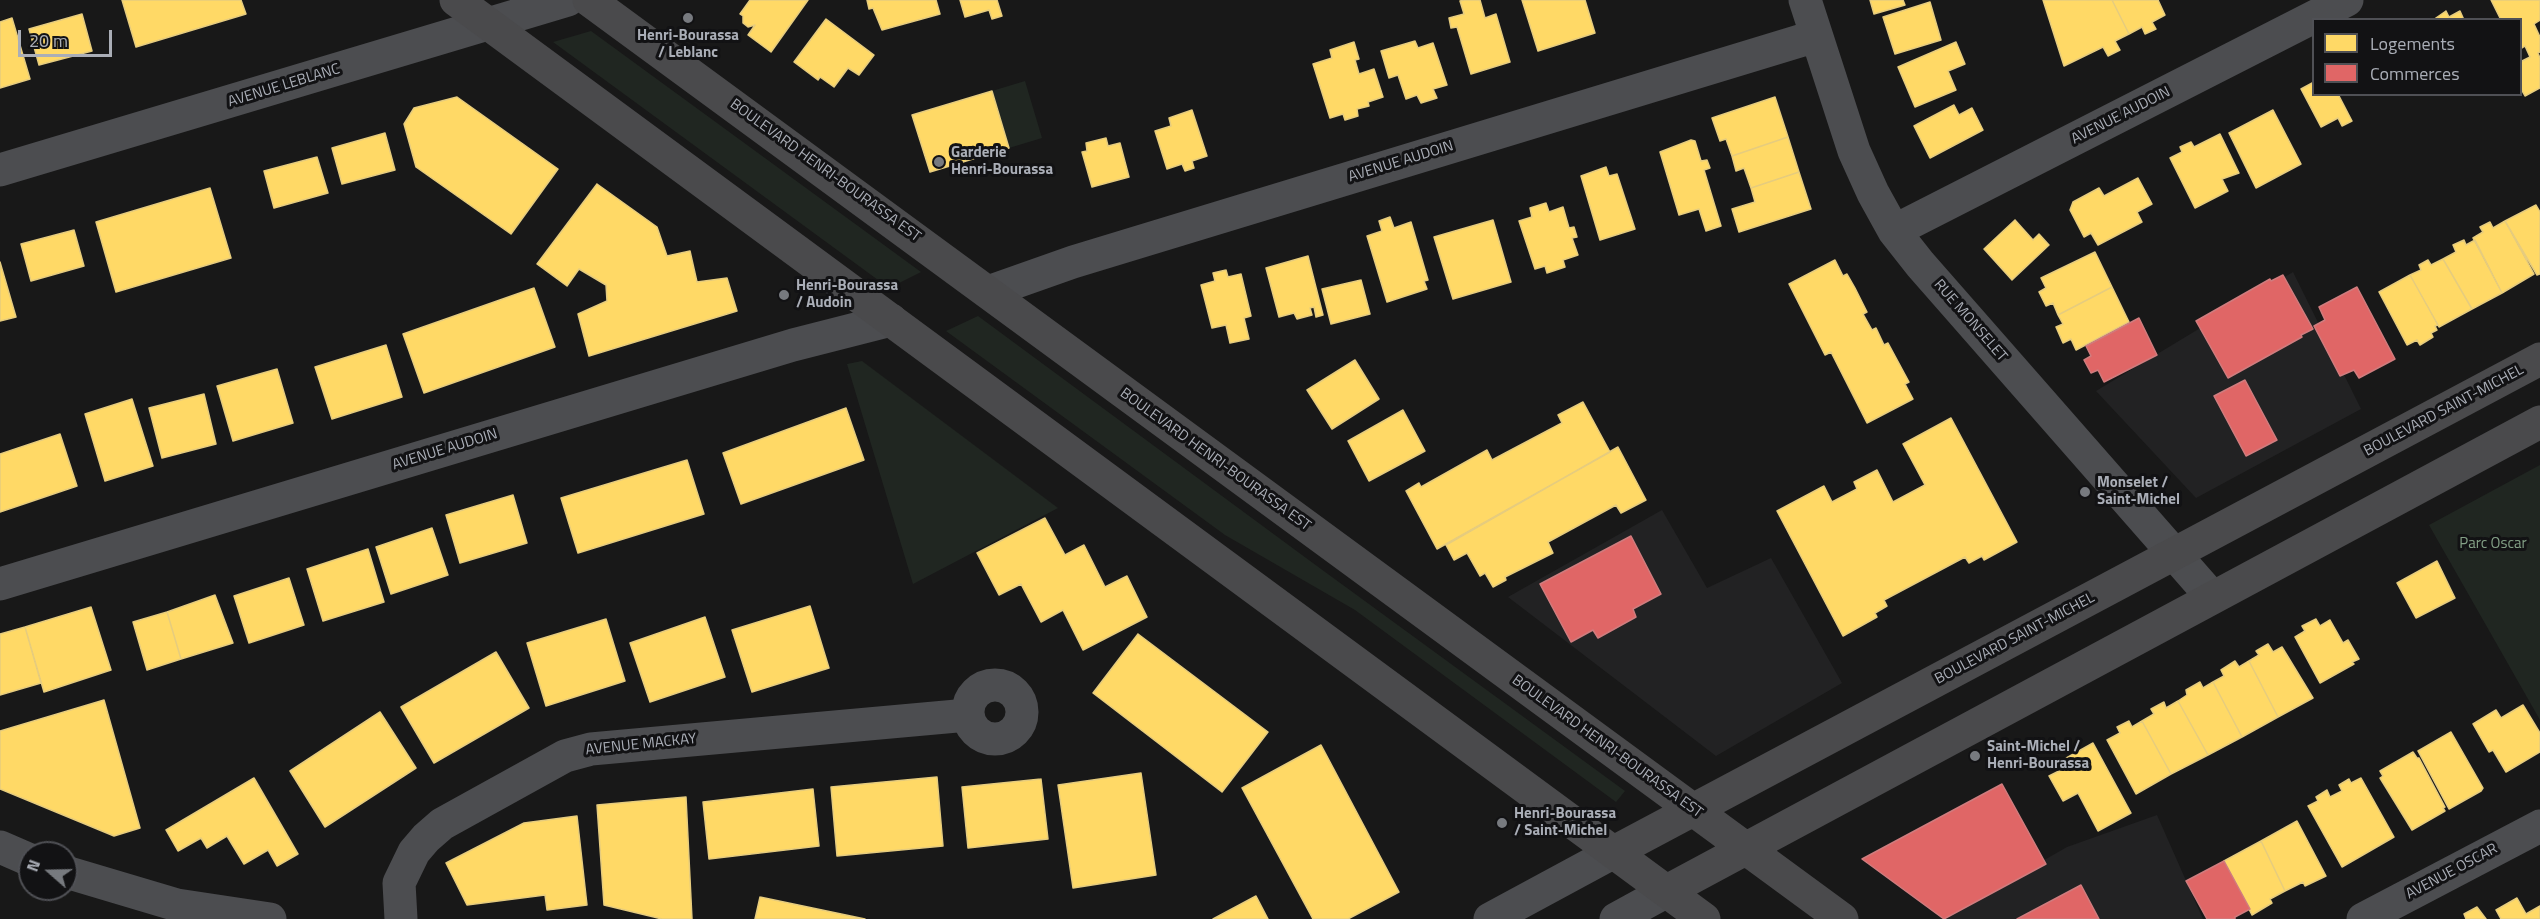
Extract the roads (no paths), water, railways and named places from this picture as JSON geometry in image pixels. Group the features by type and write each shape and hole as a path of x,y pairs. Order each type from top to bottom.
{"main road":[{"path":"456,0 1704,919"},
{"name":"BOULEVARD HENRI-BOURASSA EST","path":"589,0 1842,919"},
{"name":"BOULEVARD SAINT-MICHEL","path":"1614,852 2540,360"},
{"path":"1667,891 2540,422"}],"street":[{"name":"AVENUE LEBLANC","path":"0,170 568,0"},
{"name":"RUE MONSELET","path":"1805,0 1854,152 1894,231 1920,264 2212,597"},
{"name":"AVENUE AUDOIN","path":"1894,231 2347,0"},
{"name":"AVENUE AUDOIN","path":"988,292 1084,259 1816,36"},
{"name":"AVENUE AUDOIN","path":"0,584 793,345 891,320"},
{"name":"AVENUE MACKAY","path":"401,919 399,883 410,860 426,838 442,824 565,756 591,749 968,715"},
{"name":"AVENUE OSCAR","path":"2363,919 2540,826"},
{"path":"0,847 18,855"},
{"name":"BOULEVARD SAINT-MICHEL","path":"1490,919 1614,852"},
{"path":"78,876 177,905 270,919"},
{"path":"1616,919 1667,891"}],"place":[{"name":"Henri-Bourassa / Leblanc","path":"688,18"},
{"name":"Garderie Henri-Bourassa","path":"939,162"},
{"name":"Henri-Bourassa / Audoin","path":"784,295"},
{"name":"Monselet / Saint-Michel","path":"2085,492"},
{"name":"Saint-Michel / Henri-Bourassa","path":"1975,756"},
{"name":"Henri-Bourassa / Saint-Michel","path":"1502,823"}],"park label":[{"name":"Parc Oscar","path":"2493,544"}]}
